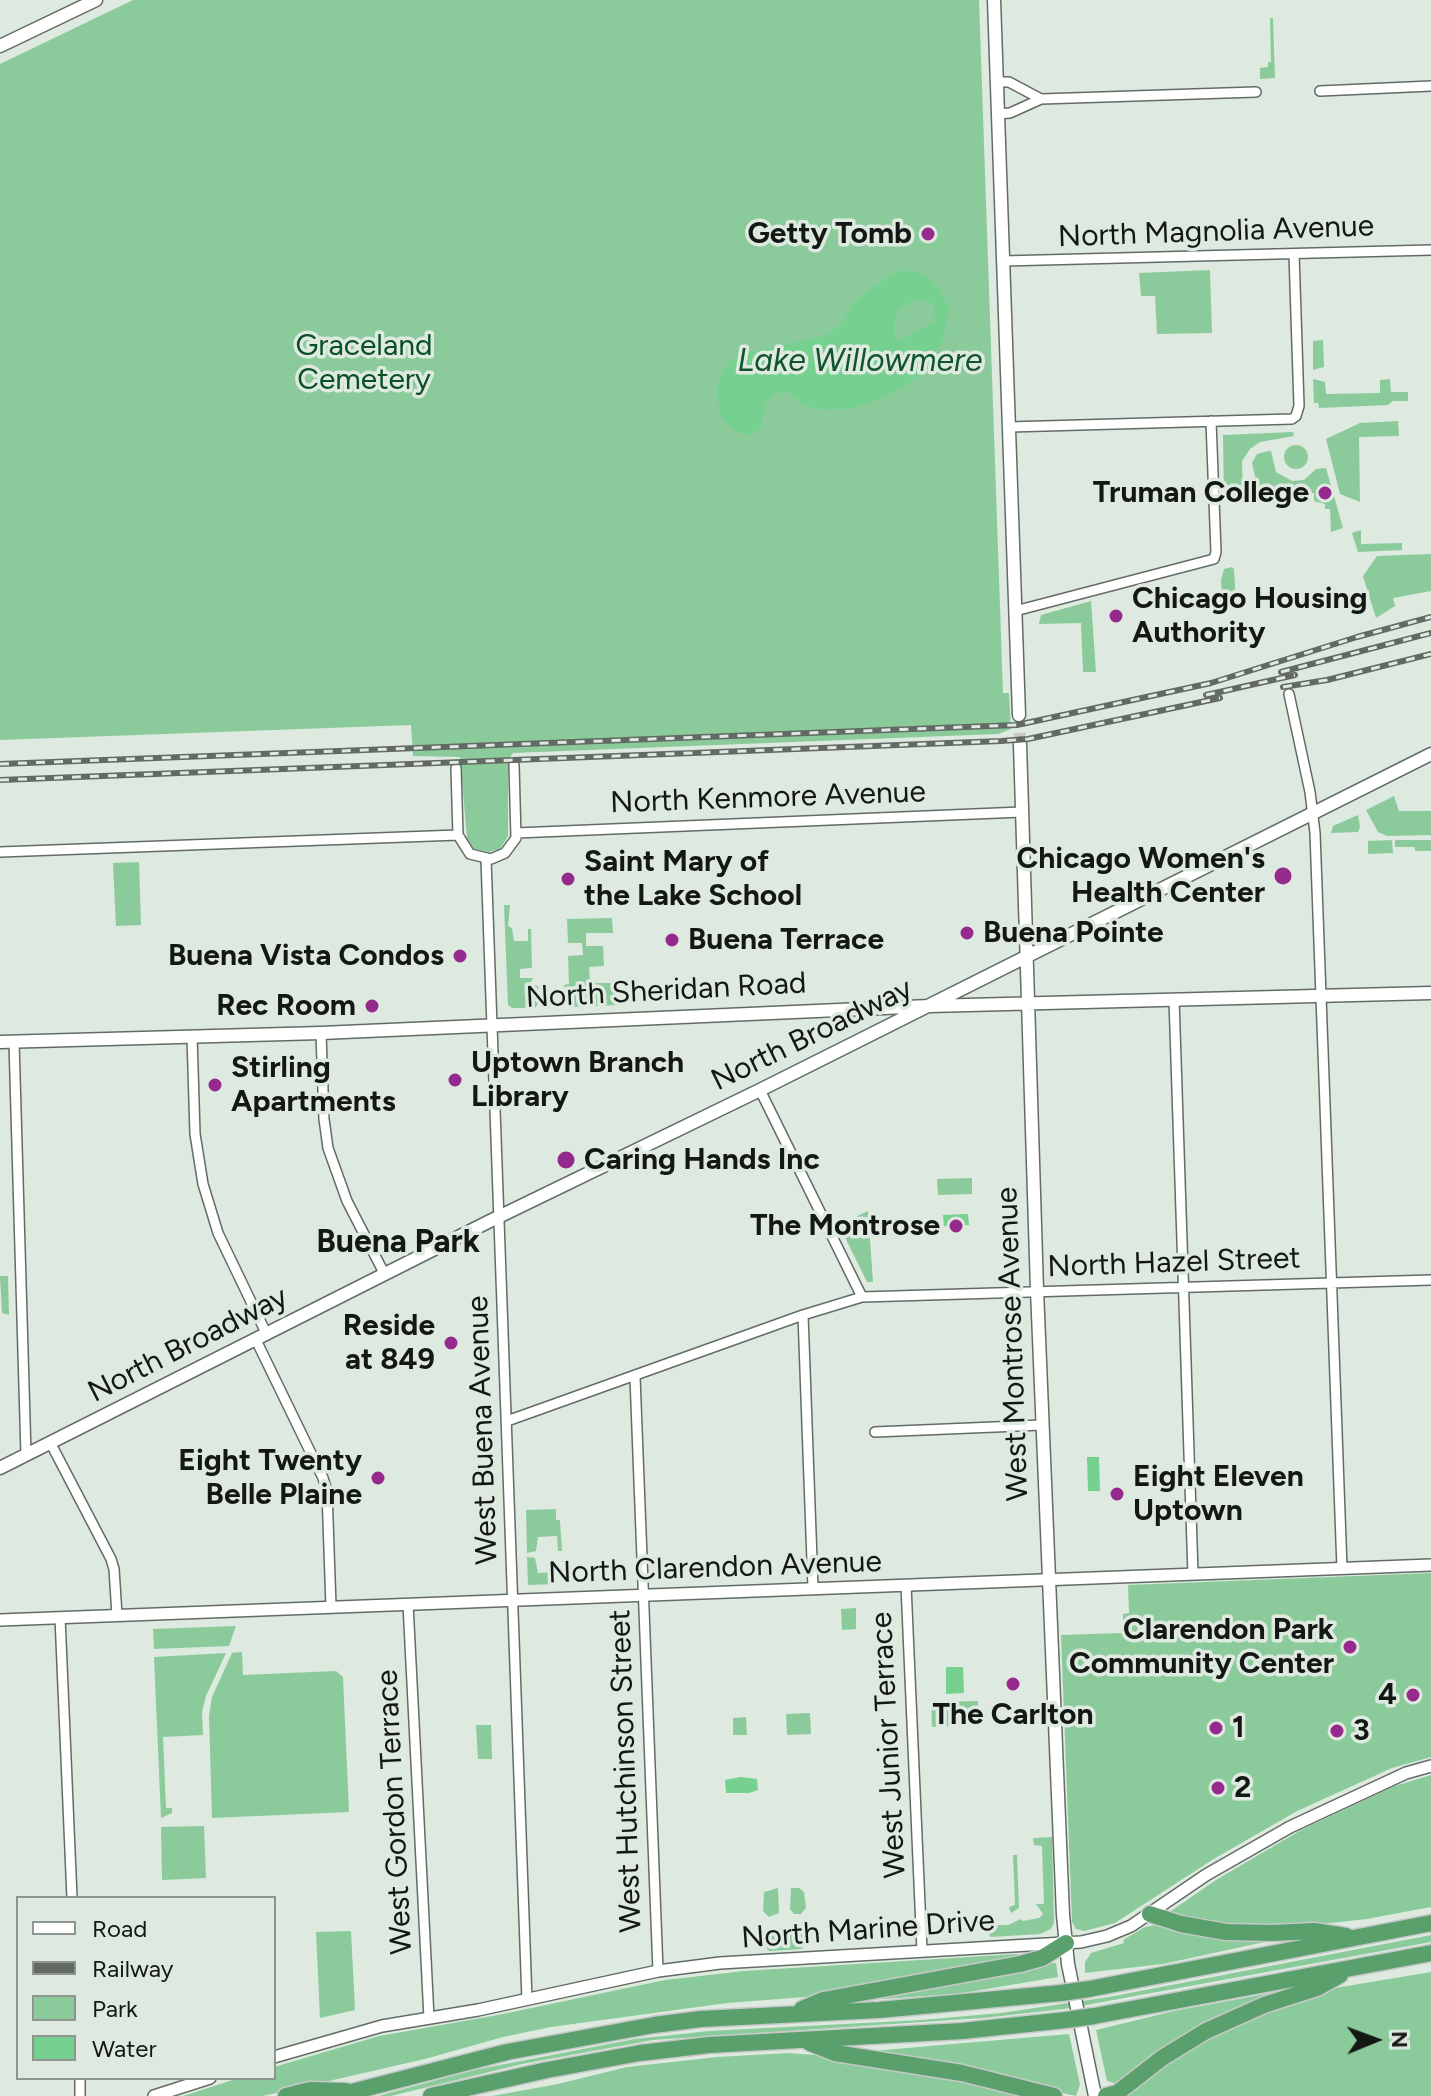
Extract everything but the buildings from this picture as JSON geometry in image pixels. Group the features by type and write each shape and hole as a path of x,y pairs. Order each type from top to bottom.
{"highway":[{"path":"1150,1914 1226,1932 1314,1931 1355,1938"},
{"path":"286,2096 310,2090 344,2094 450,2065 572,2038 701,2019 952,2004 1061,1993 1431,1923"},
{"path":"790,2014 823,2000 1020,1964 1042,1958 1066,1943"},
{"path":"431,2096 640,2053 709,2045 962,2031 1094,2016 1431,1953"},
{"path":"1403,1958 1431,1963"},
{"path":"1106,2096 1117,2093 1162,2058 1206,2031 1264,2005 1317,1988 1353,1968"},
{"path":"803,2040 835,2053 962,2073 1054,2096"}],"main road":[{"path":"0,46 96,0"},
{"path":"994,0 1019,715"},
{"name":"West Montrose Avenue","path":"1020,744 1042,1425 1066,1943 1095,2096"},
{"name":"North Broadway","path":"0,1468 499,1216 760,1090 1431,754"},
{"name":"North Sheridan Road","path":"0,1042 321,1033 929,1006 1431,993"}],"street":[{"path":"997,82 1009,82 1041,99"},
{"path":"1320,91 1431,86"},
{"path":"998,114 1010,113 1041,99 1256,92"},
{"name":"North Magnolia Avenue","path":"1003,261 1431,250"},
{"path":"1009,427 1288,420 1296,416 1299,406 1294,254"},
{"path":"1015,611 1214,559 1211,421"},
{"path":"1289,694 1313,813 1342,1568"},
{"path":"456,768 458,835 470,854 486,859 496,858 514,844 514,765"},
{"name":"North Kenmore Avenue","path":"516,833 1022,812"},
{"path":"0,852 458,835"},
{"name":"West Buena Avenue","path":"486,859 527,2000"},
{"path":"1174,999 1193,1574"},
{"path":"321,1033 328,1148 347,1201 385,1275"},
{"path":"192,1036 195,1134 203,1184 218,1233 327,1491 331,1607"},
{"path":"14,1042 26,1455"},
{"path":"760,1090 862,1297"},
{"name":"North Hazel Street","path":"507,1421 803,1315 862,1297 1431,1280"},
{"path":"803,1315 813,1588"},
{"name":"West Hutchinson Street","path":"635,1377 658,1971"},
{"path":"875,1432 1042,1425"},
{"path":"51,1444 111,1559 117,1615"},
{"name":"North Clarendon Avenue","path":"0,1620 1431,1565"},
{"name":"West Junior Terrace","path":"906,1585 922,1951"},
{"name":"West Gordon Terrace","path":"408,1604 429,2018"},
{"path":"60,1617 72,1896"},
{"name":"North Marine Drive","path":"276,2056 382,2026 527,2000 658,1971 714,1964 1066,1943 1107,1936 1131,1926 1188,1886 1290,1827 1406,1773 1431,1766"},
{"path":"154,2096 204,2080"}],"green space":[{"name":"Graceland Cemetery","path":"133,0 979,0 1003,693 1009,693 1011,729 998,734 513,753 508,760 508,836 500,849 489,852 474,849 467,838 460,757 413,756 411,725 0,740 0,64"},
{"path":"1270,18 1273,18 1275,78 1260,79 1260,68 1268,67 1268,62 1271,62"},
{"path":"1210,270 1212,333 1157,334 1155,296 1141,296 1139,273"},
{"path":"1323,340 1324,367 1313,370 1313,341"},
{"path":"1313,379 1325,382 1326,394 1380,393 1380,380 1390,379 1391,392 1408,392 1408,401 1393,401 1388,405 1319,408 1318,403 1314,403"},
{"path":"1398,421 1399,436 1359,437 1360,502 1340,494 1326,439 1360,423"},
{"path":"1293,432 1294,436 1260,442 1250,449 1242,461 1243,494 1224,498 1223,435"},
{"path":"1296,445 1307,452 1308,457 1301,468 1296,469 1285,462 1284,457 1291,446"},
{"path":"1271,451 1276,472 1292,481 1304,480 1316,469 1326,468 1343,528 1331,532 1330,509 1314,501 1314,493 1259,494 1252,463 1257,454"},
{"path":"1361,530 1361,544 1402,543 1402,550 1358,552 1352,533"},
{"path":"1431,554 1431,591 1393,598 1395,606 1376,618 1363,576 1377,556"},
{"path":"1232,567 1236,603 1227,608 1221,580 1224,569"},
{"path":"1091,601 1096,672 1083,672 1081,623 1039,624 1041,615"},
{"path":"1394,796 1399,811 1431,811 1431,835 1387,836 1378,832 1366,810"},
{"path":"1358,815 1358,832 1331,833 1333,826"},
{"path":"1392,840 1393,853 1368,854 1368,841"},
{"path":"1395,840 1431,840 1431,851 1395,847"},
{"path":"139,862 141,925 116,926 113,863"},
{"path":"504,905 510,905 508,926 512,928 514,941 528,941 528,929 531,929 532,968 520,969 520,978 533,978 530,984 538,986 538,1004 535,1008 512,1008 508,1005"},
{"path":"612,918 613,933 586,933 586,946 603,946 604,966 589,967 590,983 614,983 617,1005 569,1007 564,985 569,984 568,956 583,955 582,943 568,943 567,919"},
{"path":"972,1178 972,1194 938,1195 937,1179"},
{"path":"868,1211 873,1282 867,1282 839,1225"},
{"path":"0,1276 8,1276 9,1315 2,1313"},
{"path":"556,1509 556,1520 560,1520 562,1551 558,1551 557,1536 538,1537 536,1551 527,1553 526,1510"},
{"path":"527,1557 535,1558 538,1573 557,1572 557,1584 528,1585"},
{"path":"1431,1573 1431,1757 1392,1768 1297,1811 1212,1860 1115,1923 1084,1931 1076,1929 1072,1922 1061,1635 1123,1633 1123,1614 1129,1613 1128,1585"},
{"path":"856,1608 856,1629 842,1630 841,1609"},
{"path":"236,1626 229,1646 154,1649 153,1629"},
{"path":"242,1652 243,1675 336,1671 343,1677 349,1812 212,1818 209,1716 212,1697 232,1653"},
{"path":"226,1653 206,1696 202,1712 203,1735 163,1737 166,1808 172,1808 172,1813 161,1818 154,1657"},
{"path":"978,1701 979,1725 932,1727 931,1702"},
{"path":"810,1713 811,1734 787,1735 786,1714"},
{"path":"746,1717 747,1735 733,1735 733,1718"},
{"path":"476,1725 491,1725 492,1759 478,1759"},
{"path":"1431,1775 1431,1907 1367,1919 1303,1926 1220,1926 1168,1913 1216,1880 1301,1830 1395,1786"},
{"path":"204,1826 206,1878 162,1880 161,1827"},
{"path":"1052,1837 1054,1923 1051,1929 1040,1934 990,1937 988,1925 1008,1925 1021,1919 1039,1918 1043,1914 1036,1904 1044,1904 1042,1846 1034,1845 1033,1838"},
{"path":"1013,1855 1017,1855 1019,1908 1011,1913 1009,1907 1015,1905"},
{"path":"778,1888 779,1913 769,1917 763,1911 764,1892"},
{"path":"791,1888 804,1892 806,1908 801,1914 794,1914 790,1909"},
{"path":"1161,1924 1274,1940 1163,1964 1085,1973 1085,1962 1091,1953 1124,1943 1123,1940 1145,1927"},
{"path":"801,1927 806,1931 807,1938 802,1949 767,1949 767,1929"},
{"path":"351,1931 355,2010 320,2018 316,1932"},
{"path":"1431,1935 1431,1942 1064,2009 983,2018 653,2040 522,2064 391,2096 378,2096 474,2070 635,2039 709,2031 1001,2013 1109,1997"},
{"path":"1020,1956 831,1995 727,2003 551,2027 263,2096 183,2096 233,2080 276,2080 276,2066 379,2036 665,1980 744,1971"},
{"path":"1056,1963 1058,1977 957,1994 866,2000"},
{"path":"1431,1972 1431,2096 1123,2096 1157,2068 1218,2030 1323,1990"},
{"path":"1282,1991 1117,2084 1107,2081 1096,2030 1174,2011"},
{"path":"1069,2034 1080,2085 1076,2096 872,2051"},
{"path":"788,2053 829,2056 951,2076 1036,2096 492,2096 627,2067"}],"water":[{"name":"Lake Willowmere","path":"897,271 917,272 931,280 941,291 949,309 943,340 929,364 910,383 855,408 823,410 803,405 790,393 775,392 765,404 761,428 749,435 734,431 720,415 717,390 721,375 731,361 745,353 826,336 841,324 851,307","holes":["916,300 932,302 934,321 910,336 901,340 896,338 893,328 899,308"]},
{"path":"968,1214 969,1225 944,1226 943,1215"},
{"path":"1087,1457 1099,1457 1100,1491 1088,1491"},
{"path":"946,1667 963,1667 964,1693 946,1694"},
{"path":"741,1777 757,1779 758,1790 726,1793 725,1780"}],"tunnel":[{"path":"1019,715 1020,744"}],"railway":[{"path":"0,764 1017,725 1211,683 1431,617"},
{"path":"1281,672 1431,633"},
{"path":"1283,687 1327,680 1431,654"},
{"path":"1206,695 1295,675"},
{"path":"0,780 1001,741 1028,739 1220,698"}],"place":[{"name":"Getty Tomb","path":"928,234"},
{"name":"Truman College","path":"1325,493"},
{"name":"Chicago Housing Authority","path":"1116,616"},
{"name":"Chicago Women's Health Center","path":"1283,876"},
{"name":"Saint Mary of the Lake School","path":"568,879"},
{"name":"Buena Pointe","path":"967,933"},
{"name":"Buena Terrace","path":"672,940"},
{"name":"Buena Vista Condos","path":"460,956"},
{"name":"Rec Room","path":"372,1006"},
{"name":"Uptown Branch Library","path":"455,1080"},
{"name":"Stirling Apartments","path":"215,1085"},
{"name":"Caring Hands Inc","path":"566,1160"},
{"name":"The Montrose","path":"956,1226"},
{"name":"Reside at 849","path":"451,1343"},
{"name":"Eight Twenty Belle Plaine","path":"378,1478"},
{"name":"Eight Eleven Uptown","path":"1117,1494"},
{"name":"Clarendon Park Community Center","path":"1350,1647"},
{"name":"The Carlton","path":"1013,1684"},
{"name":"4","path":"1413,1695"},
{"name":"1","path":"1216,1728"},
{"name":"3","path":"1337,1731"},
{"name":"2","path":"1218,1788"}],"district":[{"name":"Buena Park","path":"398,1243"}]}
